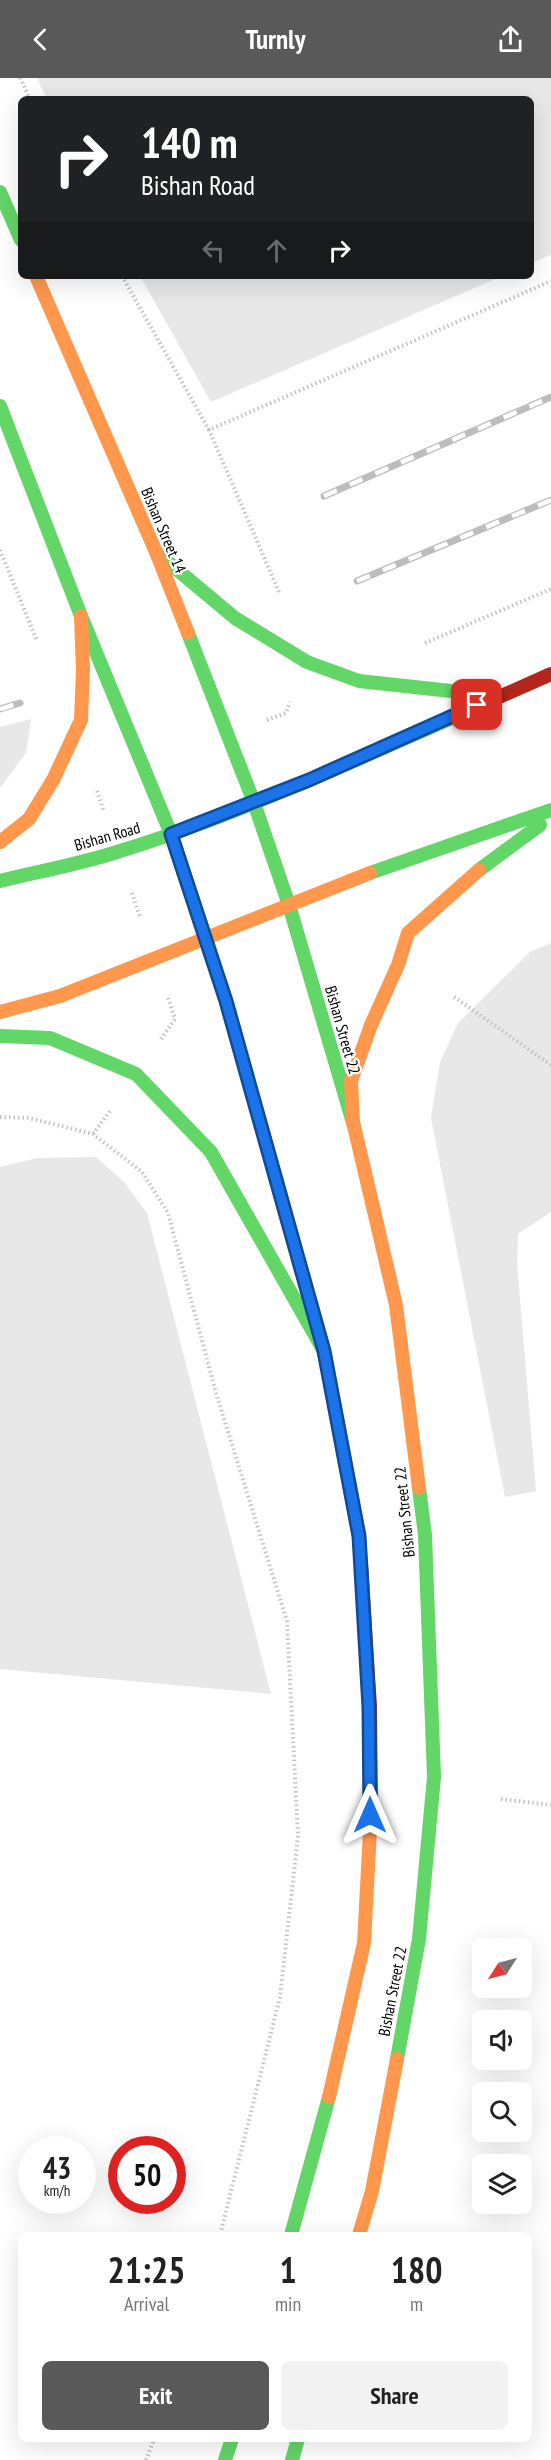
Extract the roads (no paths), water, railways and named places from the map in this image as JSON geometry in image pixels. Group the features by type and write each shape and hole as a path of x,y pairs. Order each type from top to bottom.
{"main road":[{"path":"0,192 18,233"},
{"name":"Bishan Street 14","path":"37,279 156,552 253,800"},
{"path":"0,406 81,616 171,834 226,1001 324,1351 359,1536 369,1707 371,1837 364,1943 321,2132 292,2232"},
{"path":"156,552 235,618 307,662 359,681 497,696"},
{"path":"0,842 29,819 53,780 81,720 83,670 81,616"},
{"name":"Bishan Road","path":"0,881 118,852 171,834 309,780 551,674"},
{"name":"Bishan Street 22","path":"253,800 289,905 353,1123 396,1305 424,1523 434,1777 419,1939 372,2191 360,2232"},
{"path":"0,1012 60,996 345,882 551,810"},
{"path":"353,1123 351,1080 371,1025 398,965 408,933 477,871 551,817"},
{"path":"0,1036 50,1038 136,1074 211,1152 324,1351"},
{"path":"225,2460 231,2442"},
{"path":"292,2460 297,2442"}],"railway":[{"path":"324,496 551,397"},
{"path":"357,581 551,500"},
{"path":"0,709 20,703"}]}
